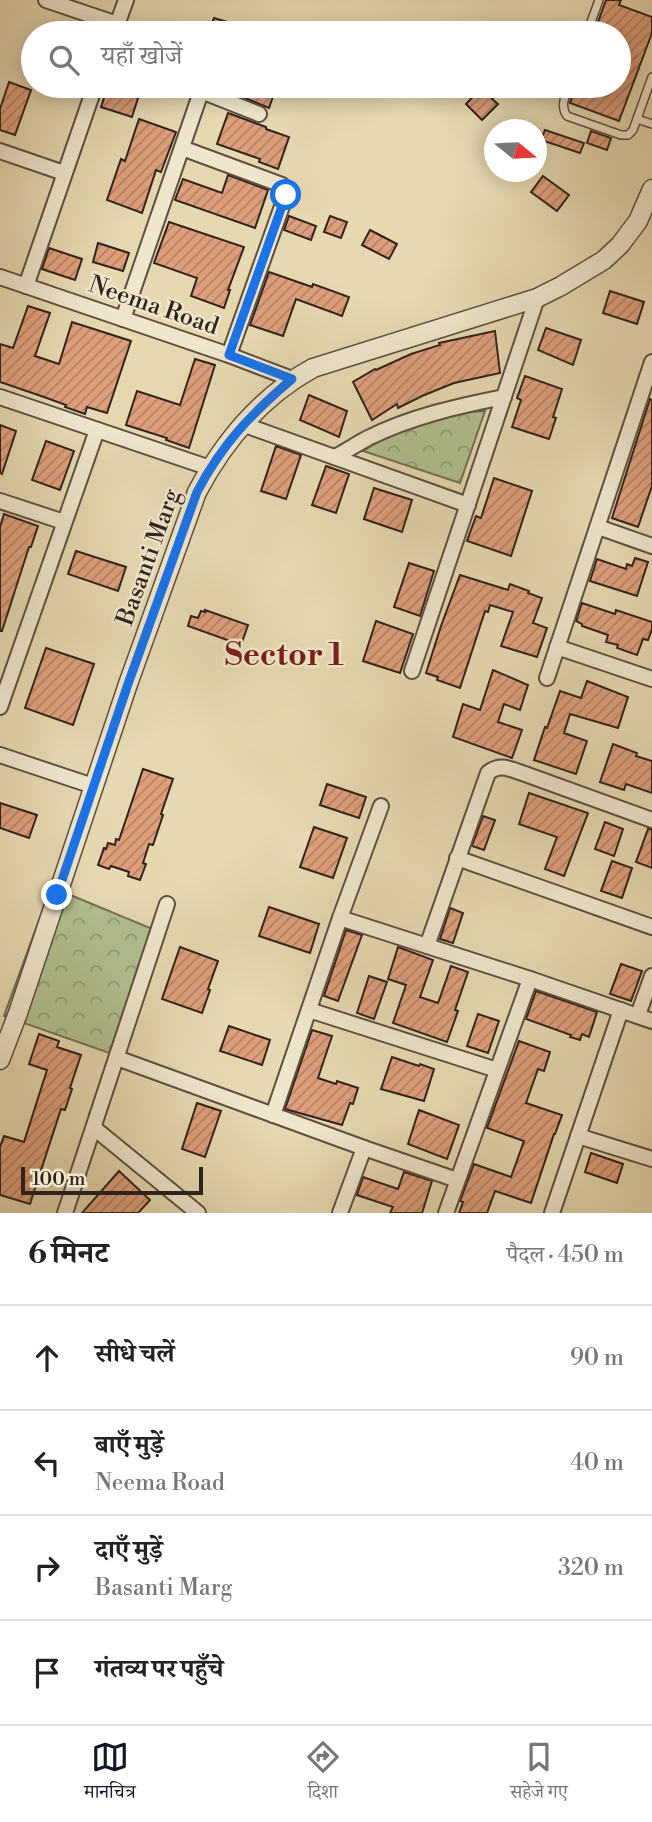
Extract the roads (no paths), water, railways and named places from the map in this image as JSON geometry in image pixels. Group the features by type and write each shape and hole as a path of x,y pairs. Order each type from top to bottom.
{"street":[{"path":"46,0 96,21"},
{"path":"118,21 125,0"},
{"path":"26,286 91,98"},
{"path":"123,319 199,98"},
{"path":"224,98 259,114"},
{"path":"182,148 282,185 286,190 229,355"},
{"path":"0,151 64,173"},
{"name":"Basanti Marg","path":"0,1060 197,492 210,468 242,424 292,379 313,368 537,298 570,281 604,260 645,223 652,189"},
{"name":"Neema Road","path":"0,277 292,379"},
{"path":"412,671 537,298"},
{"path":"547,678 652,362"},
{"path":"0,397 210,468"},
{"path":"335,457 369,438 408,422 464,405 504,397"},
{"path":"242,424 468,505"},
{"path":"0,706 97,430"},
{"path":"0,501 64,522"},
{"path":"598,527 652,546"},
{"path":"557,647 652,679"},
{"path":"0,755 93,786"},
{"path":"427,946 488,773 494,768 525,774 652,820"},
{"path":"273,1115 381,806"},
{"path":"457,858 652,926"},
{"path":"65,1213 167,904"},
{"path":"340,918 645,1018 652,976"},
{"path":"446,1213 530,979"},
{"path":"309,1010 497,1070"},
{"path":"552,1213 621,1010"},
{"path":"117,1058 457,1181"},
{"path":"94,1128 198,1213"},
{"path":"578,1136 652,1159"},
{"path":"340,1213 364,1148"}],"lane":[{"path":"591,21 599,0"},
{"path":"565,98 563,111 572,119 628,135 633,130 652,77"},
{"path":"637,119 652,124"}],"district":[{"name":"Sector 1","path":"284,654"}]}
